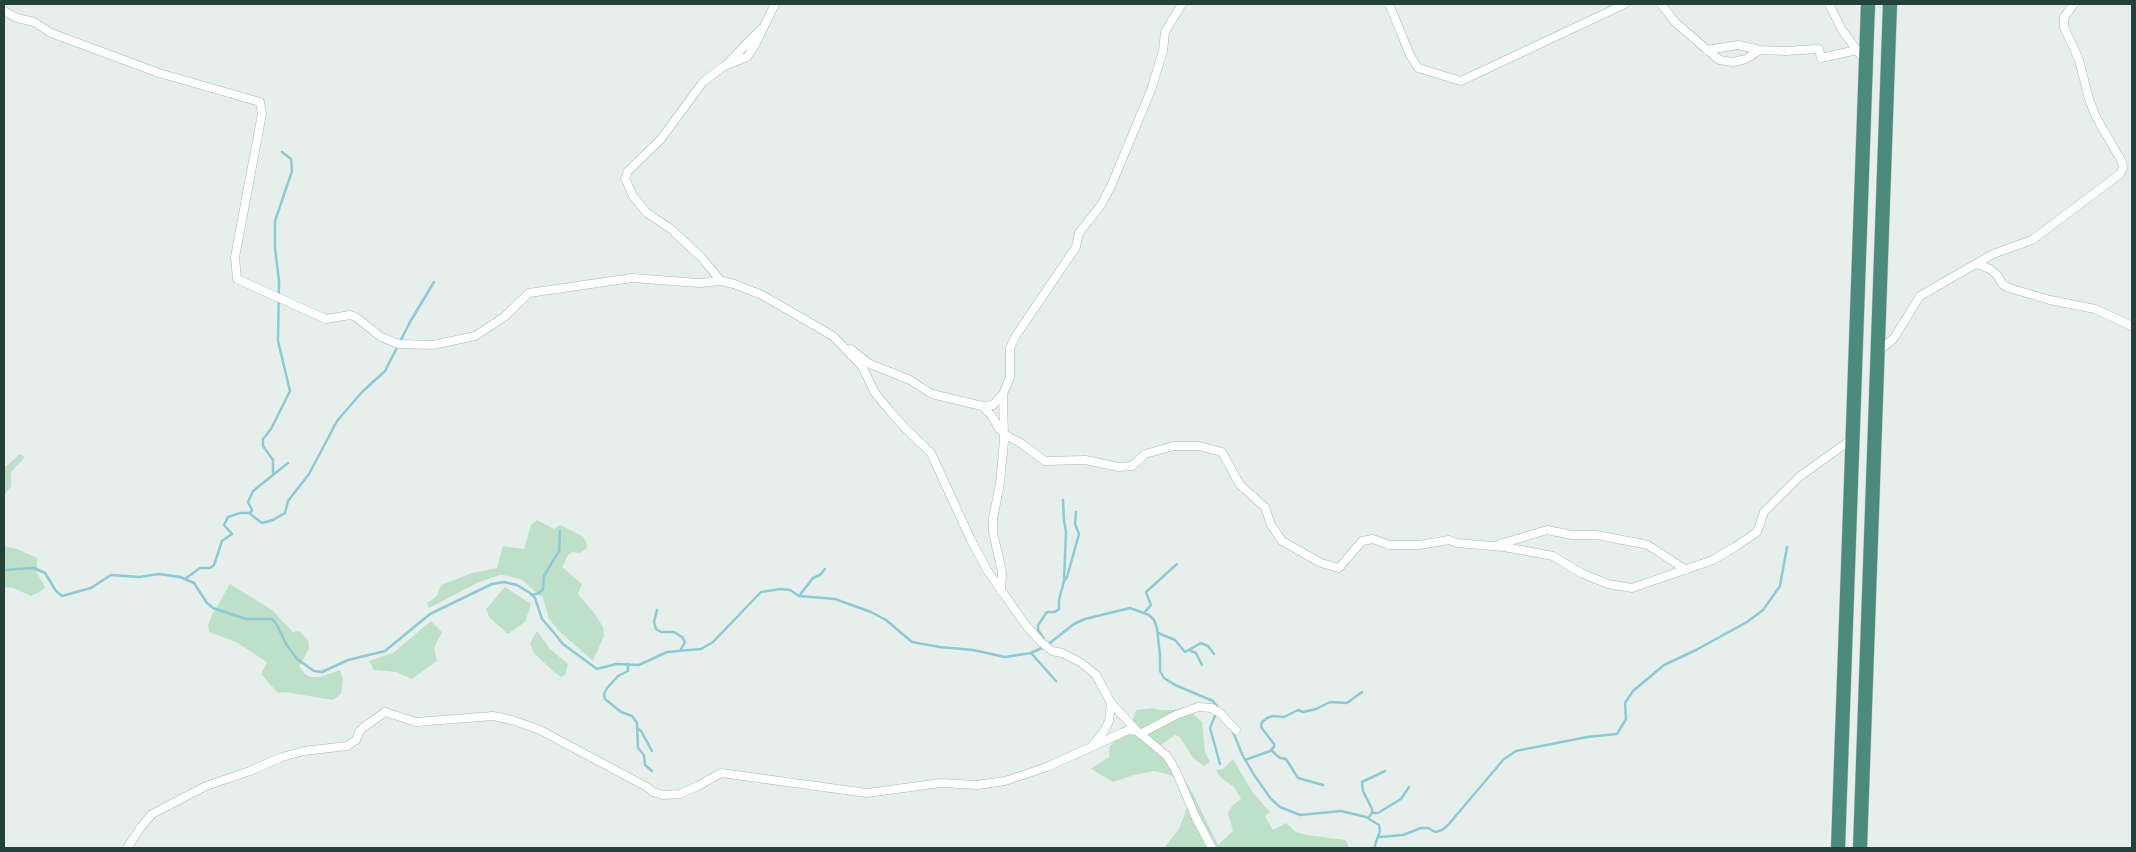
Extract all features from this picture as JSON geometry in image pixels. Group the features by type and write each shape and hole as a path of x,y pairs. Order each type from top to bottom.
{"highway":[{"path":"1838,848 1868,4"},
{"path":"1860,848 1890,4"}],"street":[{"path":"721,281 671,229 647,213 632,196 625,178 628,171 661,139 703,82 724,66 746,57 755,45 775,4"},
{"path":"4,11 17,18 34,22 51,32 159,73 260,102 262,114 235,257 237,279 326,319 350,314 381,337 399,344 433,346 475,336 504,317 530,293 632,278 699,283 721,281 762,295 834,336 868,363 910,380 932,394 982,406 992,405 1003,394 1010,377 1010,348 1015,337 1076,247 1079,233 1101,205 1111,186 1151,90 1162,51 1165,32 1182,4"},
{"path":"1389,4 1410,55 1418,68 1461,81 1625,4"},
{"path":"1661,4 1675,22 1719,60 1733,62 1746,59 1760,50"},
{"path":"1829,4 1842,30 1866,63"},
{"path":"1878,352 1894,338 1920,296 2001,250 2032,240 2120,174 2123,168 2122,162 2096,117 2079,60 2064,27 2064,17 2074,4"},
{"path":"1707,50 1738,45 1760,50 1819,49 1821,58 1857,50"},
{"path":"1976,264 1990,269 1998,276 2002,284 2009,288 2050,300 2095,309 2132,326"},
{"path":"834,336 862,366 876,393 905,428 931,453 987,570 1024,624 1040,642 1052,651 1062,653 1080,662 1096,675 1111,703 1138,732 1167,756 1212,848"},
{"path":"1002,590 1002,572 993,519 1000,483 1004,434 1003,394"},
{"path":"982,406 992,416 1004,434 1022,444 1045,461 1085,460 1119,467 1132,466 1145,454 1174,446 1199,446 1222,452 1240,485 1265,507 1271,525 1282,541 1321,563 1338,568 1362,541 1373,539 1389,545 1419,544 1448,540 1457,543 1493,546 1553,556 1581,573 1619,587 1632,588 1713,560 1757,532 1764,512 1799,477 1852,440"},
{"path":"1493,546 1547,530 1572,535 1597,535 1648,545 1686,570"},
{"path":"1090,749 1104,731 1111,703"},
{"path":"127,848 152,814 206,786 250,771 282,757 304,751 346,746 356,740 360,730 385,712 416,722 493,716 512,720 540,730 653,792 663,795 680,794 721,773 867,793 941,783 977,785 1006,781 1090,749 1128,730 1138,732 1198,707 1212,708 1236,730"}],"green space":[{"path":"20,454 25,457 11,472 11,486 4,496 4,468"},
{"path":"537,520 554,529 560,525 582,536 586,541 587,548 580,553 572,552 568,555 562,567 582,584 578,594 603,627 604,636 593,661 560,632 549,619 543,598 522,580 500,575 477,583 429,608 427,603 437,596 441,585 472,573 497,568 503,546 524,549 531,525"},
{"path":"4,546 17,549 37,558 37,573 45,587 43,590 31,596 13,588 4,587"},
{"path":"230,584 272,610 293,632 299,631 308,640 309,649 299,666 304,673 310,677 321,677 340,670 343,679 341,694 333,700 285,692 278,693 261,674 267,662 236,642 209,632 208,625 212,615"},
{"path":"505,587 531,604 525,622 508,634 489,617 486,609"},
{"path":"431,621 442,632 434,648 437,661 412,679 396,672 374,670 369,661 393,653"},
{"path":"537,631 550,649 568,664 565,675 561,677 534,653 530,643"},
{"path":"1186,707 1202,722 1205,752 1210,762 1204,766 1193,758 1180,737 1175,735 1157,748 1181,774 1218,845 1233,831 1228,813 1232,806 1241,799 1234,787 1221,778 1216,770 1223,769 1233,759 1253,793 1270,812 1265,816 1273,830 1286,823 1296,832 1306,835 1345,840 1348,848 1164,848 1179,829 1189,803 1181,782 1170,775 1154,771 1113,782 1091,769 1109,757 1110,746 1131,725 1136,710 1153,708 1173,710"}],"waterway":[{"path":"273,473 273,460 263,446 263,439 271,429 290,391 278,341 279,281 275,248 275,221 292,171 291,159 282,152"},
{"path":"185,579 200,568 210,568 214,565 222,541 232,534 224,525 228,517 240,513 249,513 262,523 273,520 285,513 288,501 309,474 337,421 362,392 385,371 410,322 434,282"},
{"path":"250,513 252,510 248,502 253,491 288,463"},
{"path":"1044,639 1038,630 1038,625 1047,612 1055,612 1059,609 1059,600 1064,581 1066,532 1063,500"},
{"path":"1064,581 1067,577 1079,534 1075,524 1076,512"},
{"path":"532,595 539,593 543,589 544,576 559,551 560,531"},
{"path":"1379,837 1403,835 1421,828 1428,828 1435,832 1442,830 1504,759 1516,751 1587,737 1617,734 1626,719 1625,703 1633,691 1664,665 1747,622 1763,610 1780,586 1787,547"},
{"path":"1144,613 1151,605 1146,592 1177,564"},
{"path":"4,570 34,568 45,573 56,591 62,596 91,588 111,575 139,577 159,574 180,577 194,583 207,603 213,608 246,619 272,619 297,659 314,671 322,672 348,660 385,651 430,614 492,584 504,582 517,585 530,593 535,598 542,619 563,644 597,669 616,664 639,665 667,652 701,649 713,642 761,592 780,589 790,590 799,596 835,599 871,612 886,620 912,642 973,650 1005,657 1031,653 1046,646 1074,624 1085,619 1130,608 1149,615 1154,620 1157,628 1160,671 1164,678 1175,685 1213,701 1220,710"},
{"path":"799,596 813,578 820,575 825,569"},
{"path":"657,610 654,622 656,629 661,632 674,632 682,637 685,642 680,651"},
{"path":"1158,633 1175,640 1185,652 1201,643 1208,646 1214,654"},
{"path":"1191,651 1196,653 1202,665"},
{"path":"1031,653 1056,681"},
{"path":"628,664 628,671 618,676 607,688 604,694 605,699 621,712 632,716 637,723 638,748 644,755 645,765 652,771"},
{"path":"1245,760 1270,751 1274,747 1274,744 1261,727 1262,722 1267,718 1273,716 1284,717 1298,710 1303,712 1316,709 1330,702 1347,703 1362,692"},
{"path":"1216,713 1210,728 1220,764"},
{"path":"637,728 641,731 652,751"},
{"path":"1233,732 1242,754 1254,775 1271,799 1280,807 1300,815 1341,811 1366,817 1379,825 1380,831 1375,848"},
{"path":"1271,750 1280,758 1286,759 1298,778 1323,785"},
{"path":"1368,818 1372,813 1372,809 1363,791 1362,782 1385,771"},
{"path":"1372,813 1378,813 1401,799 1409,787"}]}
